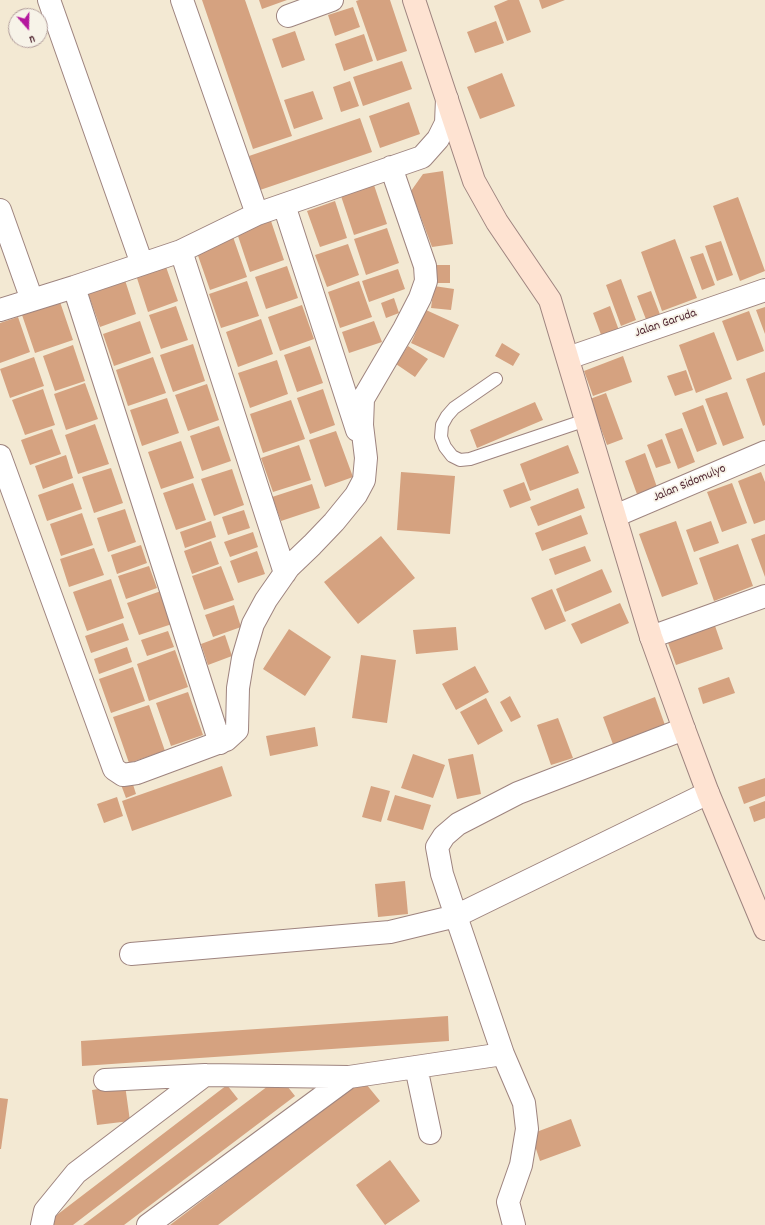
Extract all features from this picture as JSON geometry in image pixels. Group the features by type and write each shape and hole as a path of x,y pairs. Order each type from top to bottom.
{"street":[{"path":"49,0 142,264"},
{"path":"182,0 257,214"},
{"path":"288,16 332,0"},
{"path":"414,0 474,181 497,222 550,300 651,637 708,793 765,929"},
{"path":"0,310 181,251 257,214 422,157 438,139 446,123 447,99"},
{"path":"0,456 114,769 123,775 137,773 226,740 237,730 238,688 253,624 266,600 289,567 334,522 356,495 364,480 366,458 362,424 363,399 404,329 420,298 426,281 425,266 391,167"},
{"path":"284,205 366,458"},
{"path":"0,210 32,300"},
{"path":"181,251 285,573"},
{"path":"74,287 220,743"},
{"name":"Jalan Garuda","path":"568,358 765,290"},
{"name":"Jalan Sidomulyo","path":"615,516 764,454"},
{"path":"651,637 765,596"},
{"path":"514,1225 508,1202 521,1165 527,1129 524,1103 503,1054 456,916 442,874 438,847 444,836 458,824 518,793 684,729"},
{"path":"131,954 390,932 456,916 708,793"},
{"path":"105,1080 205,1075 349,1077 503,1054"},
{"path":"416,1067 430,1133"},
{"path":"42,1225 45,1211 76,1172 205,1075"},
{"path":"148,1225 349,1077"}],"lane":[{"path":"496,379 454,408 447,416 442,425 441,437 445,447 452,456 460,460 470,459 586,420"}],"building":[{"path":"202,0 245,0 292,136 253,149"},
{"path":"259,0 287,0 262,9"},
{"path":"390,0 407,51 377,61 356,1"},
{"path":"508,0 519,0 531,32 507,41 494,6"},
{"path":"539,0 565,0 542,9"},
{"path":"353,7 360,27 335,36 328,15"},
{"path":"496,21 504,43 475,53 467,32"},
{"path":"295,31 305,60 282,68 272,39"},
{"path":"364,34 373,61 344,71 335,44"},
{"path":"402,61 412,89 363,106 353,77"},
{"path":"502,73 515,106 480,119 467,87"},
{"path":"350,81 359,106 341,112 333,87"},
{"path":"313,91 323,119 294,129 284,100"},
{"path":"409,102 420,134 380,148 369,116"},
{"path":"360,118 372,152 260,190 249,156"},
{"path":"443,171 453,244 432,247 411,191 423,174"},
{"path":"374,185 387,224 354,235 341,196"},
{"path":"738,197 765,271 740,281 713,206"},
{"path":"335,201 347,238 320,247 307,211"},
{"path":"271,221 284,260 250,272 237,233"},
{"path":"387,228 399,263 366,275 354,239"},
{"path":"232,234 247,277 210,290 195,247"},
{"path":"675,239 697,298 662,311 641,252"},
{"path":"721,241 733,275 717,281 705,246"},
{"path":"348,244 359,275 327,287 315,255"},
{"path":"703,253 715,285 702,290 690,257"},
{"path":"165,264 178,301 148,312 136,275"},
{"path":"437,265 450,265 450,283 436,283"},
{"path":"287,266 298,298 266,309 255,277"},
{"path":"398,269 405,289 369,302 362,281"},
{"path":"124,277 136,314 100,327 87,290"},
{"path":"621,279 636,320 621,326 606,285"},
{"path":"247,281 259,316 221,328 209,294"},
{"path":"359,281 372,317 340,328 328,292"},
{"path":"434,286 454,289 451,310 431,308"},
{"path":"651,291 661,317 647,322 637,296"},
{"path":"394,298 399,313 386,318 381,303"},
{"path":"59,299 73,340 35,353 21,312"},
{"path":"302,305 314,339 280,351 268,317"},
{"path":"176,306 188,340 161,349 149,315"},
{"path":"610,306 620,333 603,340 593,313"},
{"path":"765,307 765,334 756,310"},
{"path":"426,310 459,325 444,358 411,343"},
{"path":"749,311 764,351 737,361 722,321"},
{"path":"18,317 30,352 0,363 0,323"},
{"path":"261,319 273,354 238,367 226,332"},
{"path":"140,321 151,353 114,366 103,334"},
{"path":"374,321 382,342 349,353 342,332"},
{"path":"714,332 732,379 696,393 679,345"},
{"path":"502,343 520,354 513,366 495,356"},
{"path":"193,344 205,381 173,392 160,355"},
{"path":"73,345 85,381 55,391 43,356"},
{"path":"310,346 323,383 297,392 284,355"},
{"path":"408,346 428,359 415,377 396,364"},
{"path":"623,356 632,382 593,396 584,371"},
{"path":"34,357 44,386 10,398 0,369"},
{"path":"153,357 166,393 128,406 116,370"},
{"path":"277,360 288,394 250,408 238,373"},
{"path":"686,370 693,390 675,396 667,376"},
{"path":"765,372 765,425 763,426 746,379"},
{"path":"85,383 98,419 66,430 54,394"},
{"path":"207,384 219,420 188,431 175,395"},
{"path":"43,389 55,425 25,435 12,400"},
{"path":"323,389 335,425 310,434 297,398"},
{"path":"727,392 744,438 723,446 705,399"},
{"path":"606,393 623,439 607,445 590,399"},
{"path":"167,398 179,433 142,446 130,410"},
{"path":"291,400 305,439 263,453 250,414"},
{"path":"535,402 543,420 477,448 470,430"},
{"path":"703,405 717,444 697,452 682,413"},
{"path":"95,424 109,464 78,474 65,435"},
{"path":"219,426 231,461 202,471 190,436"},
{"path":"682,428 695,462 678,469 665,434"},
{"path":"52,429 61,454 30,465 21,440"},
{"path":"336,431 353,477 325,487 309,440"},
{"path":"662,439 671,463 656,468 647,445"},
{"path":"181,441 194,478 161,489 148,452"},
{"path":"299,445 311,480 273,492 261,458"},
{"path":"568,445 579,473 530,491 520,464"},
{"path":"645,453 658,490 638,497 625,461"},
{"path":"66,455 73,478 43,489 35,466"},
{"path":"111,468 123,503 94,513 82,477"},
{"path":"232,469 244,505 214,516 201,479"},
{"path":"401,472 455,476 450,534 397,530"},
{"path":"761,472 765,482 765,520 754,524 738,481"},
{"path":"524,482 531,500 510,508 503,490"},
{"path":"73,483 82,509 47,521 38,495"},
{"path":"193,483 206,520 176,530 163,493"},
{"path":"732,483 747,523 722,532 707,492"},
{"path":"312,484 320,508 281,521 272,497"},
{"path":"578,488 585,508 538,526 530,507"},
{"path":"125,509 136,542 108,552 97,518"},
{"path":"244,510 250,528 228,535 222,517"},
{"path":"82,513 93,545 61,556 50,524"},
{"path":"581,515 588,534 542,551 535,533"},
{"path":"211,521 216,537 185,548 180,532"},
{"path":"676,521 698,584 662,597 639,534"},
{"path":"711,521 719,543 694,552 686,530"},
{"path":"253,532 258,547 230,557 224,542"},
{"path":"765,534 765,577 751,539"},
{"path":"381,536 415,578 358,624 324,582"},
{"path":"211,541 219,564 192,574 184,551"},
{"path":"738,544 753,586 714,601 699,558"},
{"path":"141,545 147,563 117,574 111,555"},
{"path":"585,546 591,561 555,575 549,559"},
{"path":"94,548 104,575 69,587 60,559"},
{"path":"257,551 265,574 238,583 230,561"},
{"path":"149,566 157,588 126,599 118,576"},
{"path":"221,566 234,600 204,610 192,576"},
{"path":"602,569 612,592 565,612 556,589"},
{"path":"111,579 124,618 87,631 73,592"},
{"path":"552,589 566,621 545,630 531,598"},
{"path":"161,591 172,624 139,635 127,603"},
{"path":"620,603 629,623 581,644 571,624"},
{"path":"234,605 241,627 213,637 205,615"},
{"path":"123,623 129,640 91,653 85,636"},
{"path":"714,623 723,649 676,665 667,640"},
{"path":"456,627 458,650 416,654 413,630"},
{"path":"289,629 331,657 305,696 263,669"},
{"path":"168,631 174,647 147,656 141,640"},
{"path":"225,635 232,656 208,665 201,644"},
{"path":"127,647 132,662 99,674 94,659"},
{"path":"175,650 188,687 149,701 137,664"},
{"path":"361,655 396,660 387,723 352,718"},
{"path":"475,666 489,692 456,710 442,684"},
{"path":"133,667 145,701 111,713 99,679"},
{"path":"729,677 735,693 703,704 698,688"},
{"path":"188,692 203,735 171,746 156,703"},
{"path":"510,696 521,717 511,722 500,702"},
{"path":"655,697 666,728 614,747 603,717"},
{"path":"486,698 503,731 478,745 460,712"},
{"path":"149,705 165,751 129,763 113,717"},
{"path":"558,718 573,758 551,765 537,725"},
{"path":"315,727 318,746 270,756 266,736"},
{"path":"413,754 445,765 433,798 401,788"},
{"path":"473,754 481,794 457,799 448,759"},
{"path":"222,766 232,796 132,831 122,801"},
{"path":"131,778 136,794 126,798 120,782"},
{"path":"765,778 765,796 744,804 738,787"},
{"path":"371,786 390,791 381,822 362,817"},
{"path":"395,795 431,805 423,830 387,820"},
{"path":"117,797 123,816 104,823 97,804"},
{"path":"765,801 765,818 754,822 749,807"},
{"path":"405,881 408,914 378,917 375,884"},
{"path":"448,1016 449,1041 82,1066 81,1041"},
{"path":"280,1077 295,1096 124,1225 83,1225"},
{"path":"362,1079 380,1101 218,1225 170,1225"},
{"path":"125,1085 130,1121 97,1125 92,1090"},
{"path":"227,1085 238,1099 73,1225 45,1224"},
{"path":"0,1098 8,1099 1,1149 0,1149"},
{"path":"571,1119 581,1146 540,1161 531,1134"},
{"path":"390,1160 420,1201 385,1225 356,1185"}]}
